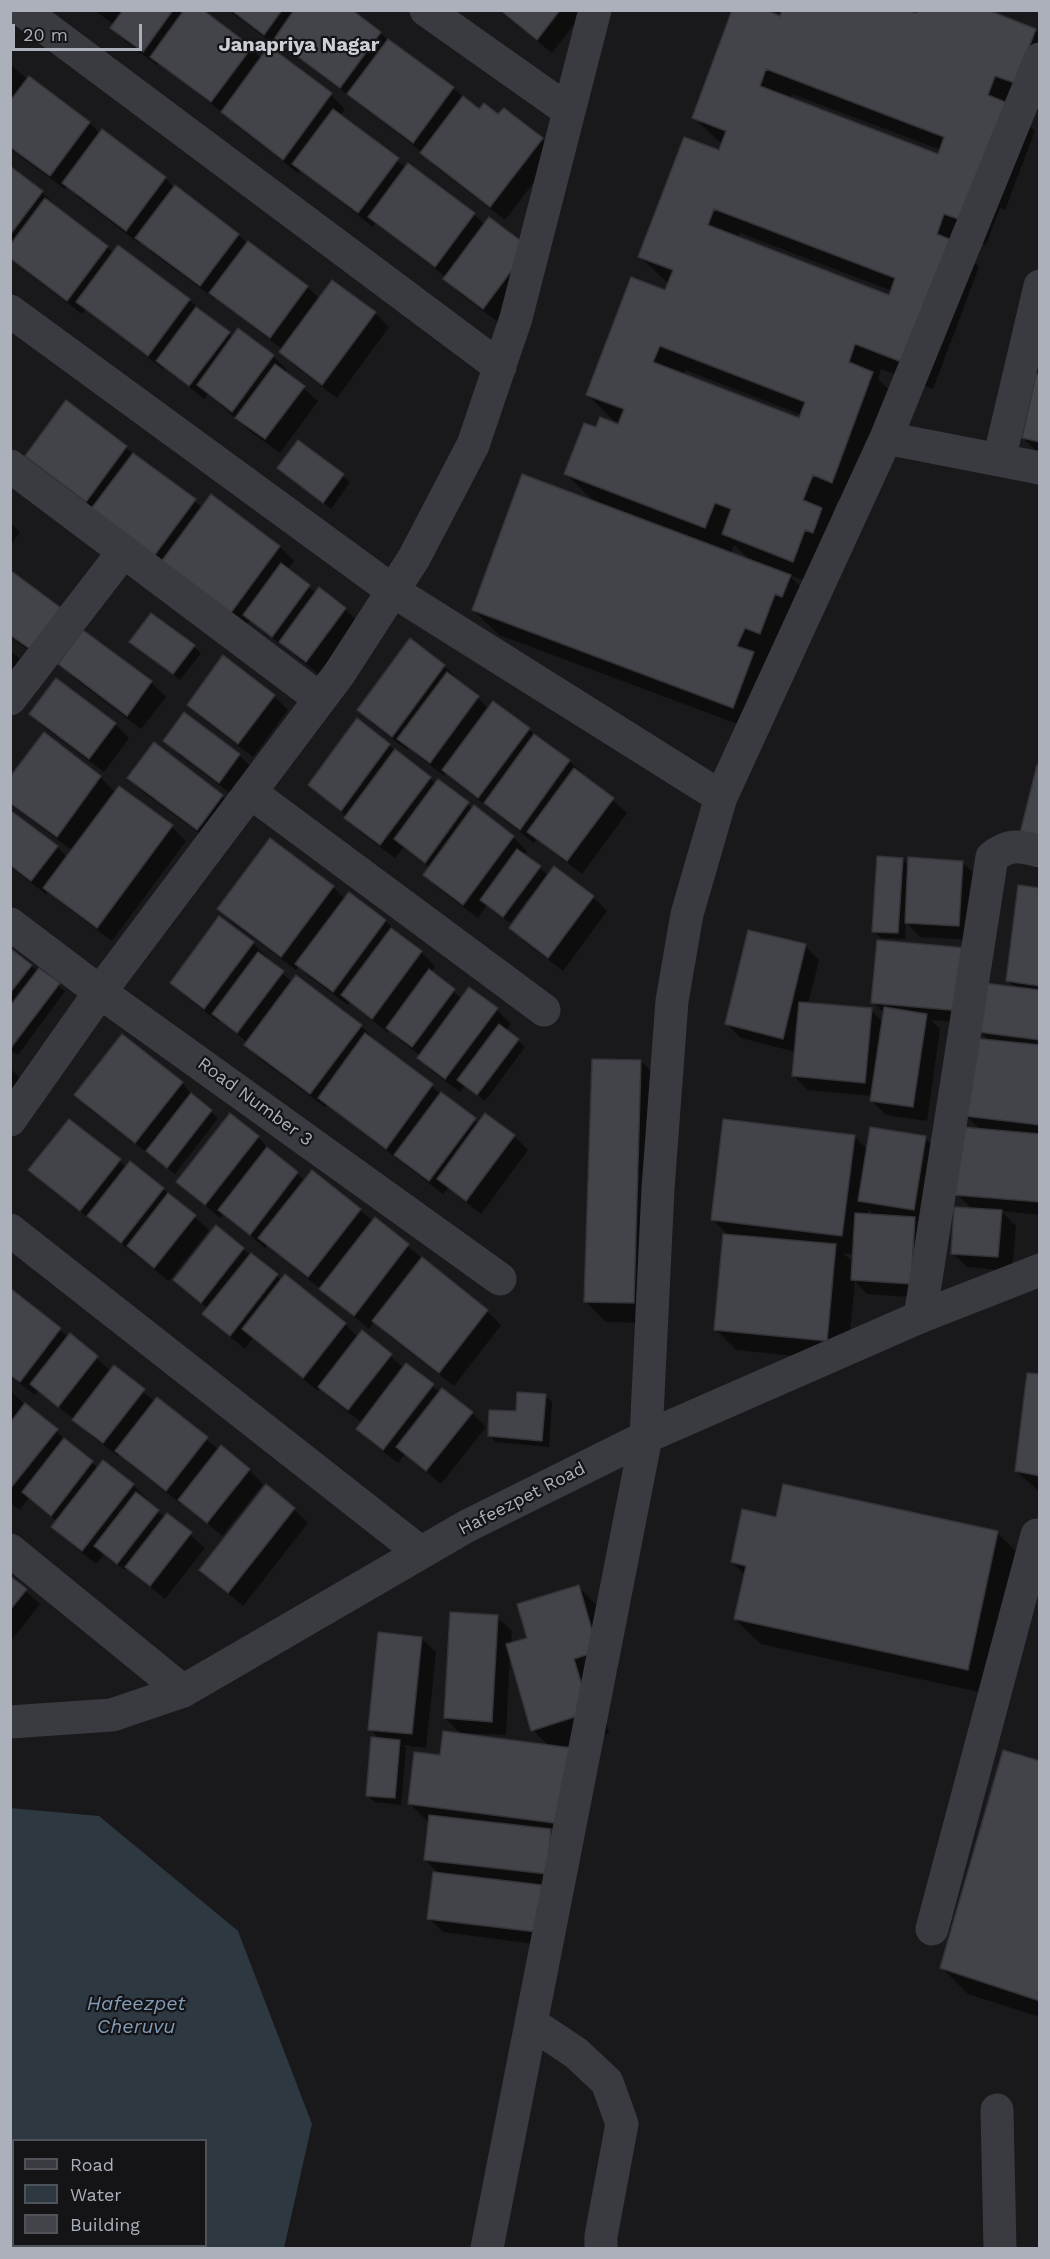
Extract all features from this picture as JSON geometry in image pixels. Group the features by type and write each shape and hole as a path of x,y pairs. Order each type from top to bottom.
{"street":[{"path":"22,10 500,367"},
{"path":"426,10 569,111"},
{"path":"10,1120 100,992 339,674 414,558 473,445 500,367 516,318 595,10"},
{"path":"487,2248 646,1437 658,1189 672,1001 687,914 721,797 886,438 1040,59"},
{"path":"999,460 1040,286"},
{"path":"10,311 393,591 721,797"},
{"path":"886,438 1040,468"},
{"path":"10,466 320,699"},
{"path":"10,699 124,551"},
{"path":"250,792 544,1010"},
{"path":"920,1317 992,857 1003,848 1019,846 1040,851"},
{"name":"Road Number 3","path":"10,924 100,992 500,1279"},
{"path":"10,1230 420,1552"},
{"name":"Hafeezpet Road","path":"10,1722 112,1714 183,1691 467,1526 646,1437 920,1317 1040,1270"},
{"path":"932,1929 1037,1535 1040,1536"},
{"path":"10,1550 183,1691"},
{"path":"531,2023 576,2053 607,2082 622,2124 601,2236 601,2248"},
{"path":"997,2110 1000,2248"}],"water":[{"name":"Hafeezpet Cheruvu","path":"10,1808 99,1816 238,1931 312,2124 284,2248 11,2248"}],"building":[{"path":"123,10 173,10 143,52 110,28"},
{"path":"184,10 203,10 252,47 211,102 150,57"},
{"path":"231,10 282,10 264,35"},
{"path":"294,10 352,10 381,32 340,88 274,39"},
{"path":"500,10 560,10 537,40"},
{"path":"732,10 766,10 780,16 782,10 907,10 916,13 917,10 988,10 1036,29 1015,83 995,76 988,95 1010,104 961,220 944,214 937,234 954,241 907,364 855,344 849,362 873,372 832,483 813,475 803,500 822,508 813,533 805,530 793,562 722,534 731,509 715,503 705,528 564,474 584,423 596,427 600,417 618,424 624,409 586,395 631,277 665,290 673,270 638,257 684,137 719,150 726,131 692,118","holes":["766,69 944,137 938,154 760,86","714,209 895,278 889,295 708,225","660,346 805,402 799,418 653,362"]},
{"path":"388,39 454,87 413,143 347,94"},
{"path":"269,46 332,93 283,160 221,112"},
{"path":"29,76 90,122 50,176 10,147 10,101"},
{"path":"463,96 479,109 484,103 498,114 504,108 543,138 490,207 420,153"},
{"path":"333,109 399,158 358,213 292,164"},
{"path":"102,129 166,177 126,231 62,183"},
{"path":"408,163 475,213 435,267 368,217"},
{"path":"10,166 43,191 10,235"},
{"path":"175,185 239,234 200,286 135,238"},
{"path":"45,198 108,246 67,301 10,258 10,245"},
{"path":"489,217 529,247 483,309 443,279"},
{"path":"248,241 308,286 270,338 209,293"},
{"path":"118,245 190,299 148,356 76,302"},
{"path":"332,280 376,312 322,385 279,352"},
{"path":"196,307 230,332 189,386 156,361"},
{"path":"238,328 274,355 232,412 197,385"},
{"path":"275,364 305,386 265,439 235,418"},
{"path":"1036,374 1040,375 1040,442 1022,438"},
{"path":"66,400 127,446 86,502 25,456"},
{"path":"298,440 344,474 323,503 277,468"},
{"path":"133,453 196,499 154,556 91,509"},
{"path":"522,474 791,575 782,597 775,594 760,634 745,628 737,646 754,652 733,708 472,610"},
{"path":"211,494 280,546 227,618 158,566"},
{"path":"281,563 310,585 272,637 243,615"},
{"path":"10,570 61,608 30,649 10,635"},
{"path":"319,587 346,608 306,662 279,642"},
{"path":"151,613 195,645 173,674 129,642"},
{"path":"83,630 152,681 127,716 58,664"},
{"path":"410,638 445,665 392,737 357,710"},
{"path":"223,655 275,695 238,744 187,705"},
{"path":"447,672 479,696 430,763 397,739"},
{"path":"56,678 116,723 89,759 29,714"},
{"path":"493,701 530,728 478,798 442,770"},
{"path":"184,712 240,754 219,783 163,741"},
{"path":"357,718 390,744 341,811 308,785"},
{"path":"44,732 101,776 57,837 10,803 10,777"},
{"path":"534,734 570,760 520,830 484,803"},
{"path":"154,742 223,795 197,830 127,778"},
{"path":"395,749 431,777 380,845 344,818"},
{"path":"1037,765 1040,765 1040,838 1020,833"},
{"path":"574,768 614,798 567,861 527,832"},
{"path":"438,779 469,802 425,863 394,839"},
{"path":"119,786 173,825 97,928 43,888"},
{"path":"474,805 514,836 463,905 423,875"},
{"path":"10,810 58,846 31,881 10,865"},
{"path":"270,838 334,886 281,957 217,909"},
{"path":"517,849 541,866 503,917 480,900"},
{"path":"877,856 903,858 898,933 872,932"},
{"path":"908,857 963,861 959,926 905,923"},
{"path":"554,866 594,896 548,958 509,928"},
{"path":"1018,885 1040,888 1040,986 1006,981"},
{"path":"349,892 386,920 333,992 295,964"},
{"path":"219,916 254,942 204,1009 170,983"},
{"path":"391,928 422,951 372,1019 341,995"},
{"path":"748,930 806,944 783,1039 725,1024"},
{"path":"877,940 967,948 961,1011 871,1003"},
{"path":"10,948 32,965 10,993"},
{"path":"258,952 284,971 237,1033 212,1014"},
{"path":"39,968 60,983 10,1049 10,1006"},
{"path":"429,969 455,989 412,1047 386,1028"},
{"path":"296,975 362,1025 310,1094 244,1045"},
{"path":"984,983 1040,990 1040,1040 978,1032"},
{"path":"469,987 498,1008 445,1079 417,1058"},
{"path":"799,1002 872,1008 865,1083 792,1076"},
{"path":"884,1007 927,1014 913,1107 870,1101"},
{"path":"499,1024 519,1039 477,1095 457,1080"},
{"path":"365,1033 433,1084 386,1149 318,1098"},
{"path":"122,1034 183,1082 135,1143 74,1095"},
{"path":"973,1038 1040,1045 1040,1125 965,1116"},
{"path":"592,1059 641,1060 634,1303 584,1302"},
{"path":"441,1092 476,1118 429,1181 394,1155"},
{"path":"191,1093 212,1110 167,1168 146,1151"},
{"path":"230,1113 259,1136 205,1205 176,1182"},
{"path":"485,1113 515,1135 466,1201 437,1179"},
{"path":"69,1119 121,1159 80,1211 28,1170"},
{"path":"723,1119 855,1135 842,1236 711,1220"},
{"path":"870,1127 926,1136 914,1210 858,1201"},
{"path":"962,1127 1040,1134 1040,1202 955,1195"},
{"path":"267,1147 298,1172 250,1235 218,1210"},
{"path":"130,1161 164,1188 121,1243 87,1216"},
{"path":"312,1170 361,1209 308,1277 258,1238"},
{"path":"168,1193 196,1215 154,1268 127,1246"},
{"path":"954,1207 1002,1210 998,1257 951,1254"},
{"path":"855,1213 915,1217 911,1284 851,1280"},
{"path":"375,1217 409,1244 354,1316 319,1289"},
{"path":"216,1225 244,1248 201,1303 173,1280"},
{"path":"723,1234 836,1244 827,1341 714,1330"},
{"path":"251,1253 278,1274 230,1336 202,1314"},
{"path":"422,1257 488,1310 439,1373 372,1321"},
{"path":"285,1274 346,1323 303,1378 242,1329"},
{"path":"10,1288 61,1328 20,1382 10,1375"},
{"path":"362,1330 392,1354 348,1410 318,1387"},
{"path":"70,1333 98,1356 58,1407 30,1384"},
{"path":"406,1363 434,1384 383,1450 356,1429"},
{"path":"114,1365 145,1389 103,1443 72,1420"},
{"path":"1027,1373 1040,1374 1040,1476 1015,1471"},
{"path":"442,1388 473,1412 426,1471 396,1447"},
{"path":"517,1392 546,1394 542,1441 488,1436 489,1410 516,1411"},
{"path":"157,1397 208,1437 166,1491 115,1451"},
{"path":"25,1403 58,1429 10,1489 10,1423"},
{"path":"64,1438 93,1461 51,1516 22,1492"},
{"path":"221,1445 250,1469 207,1523 178,1500"},
{"path":"103,1460 134,1484 82,1551 51,1527"},
{"path":"266,1484 295,1508 228,1593 199,1570"},
{"path":"783,1484 998,1531 968,1670 734,1619 746,1566 731,1562 742,1509 776,1517"},
{"path":"136,1492 159,1510 117,1564 94,1546"},
{"path":"167,1513 192,1532 150,1586 125,1567"},
{"path":"10,1576 27,1589 10,1610"},
{"path":"579,1585 598,1651 574,1659 590,1712 531,1731 506,1644 527,1638 517,1604"},
{"path":"450,1612 498,1615 492,1722 444,1718"},
{"path":"378,1632 422,1637 412,1734 368,1730"},
{"path":"443,1731 572,1748 562,1824 408,1804 414,1752 440,1755"},
{"path":"371,1737 400,1740 395,1798 366,1796"},
{"path":"1003,1750 1040,1761 1040,2001 940,1968"},
{"path":"429,1815 551,1829 547,1874 424,1860"},
{"path":"433,1872 542,1885 537,1932 427,1919"}],"district":[{"name":"Janapriya Nagar","path":"299,45"}]}
